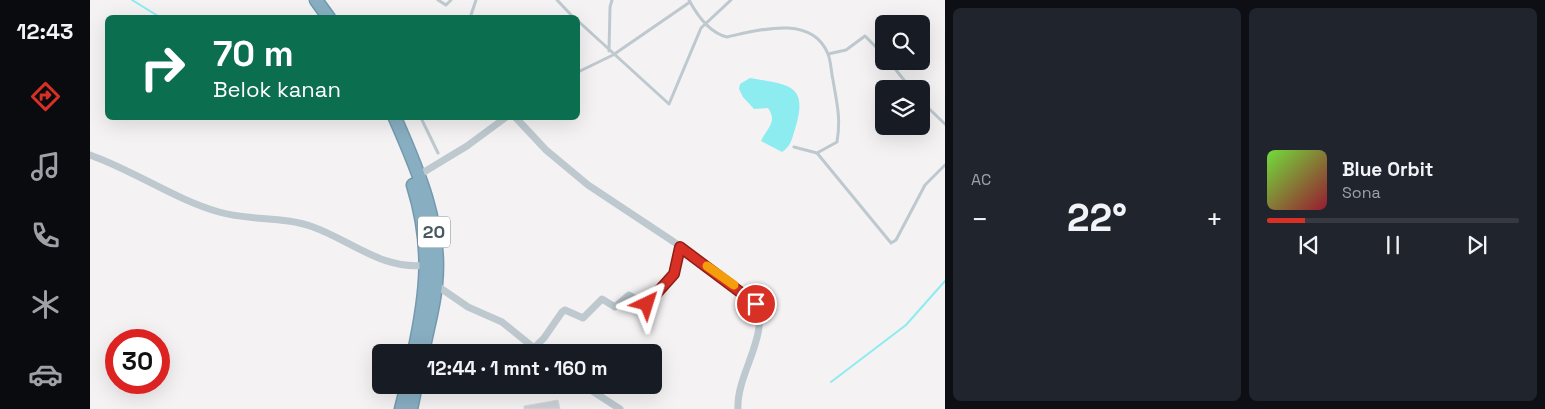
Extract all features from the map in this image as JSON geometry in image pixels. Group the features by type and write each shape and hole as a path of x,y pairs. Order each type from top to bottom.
{"highway":[{"path":"316,0 327,15"},
{"path":"325,0 336,15"},
{"name":"20","path":"387,120 420,208 425,234 427,265 425,291 415,344"},
{"name":"20","path":"396,120 419,175 429,206 434,234 436,285 425,344"},
{"path":"401,409 405,394"},
{"path":"411,409 414,394"}],"street":[{"path":"419,175 467,146 502,120"},
{"path":"518,120 546,150 588,185 754,300 759,310 760,328 742,382 738,409"},
{"path":"90,155 217,212 298,222 314,227 390,264 404,266 427,265"},
{"path":"540,344 565,310 583,318 602,299 615,307 629,295 648,304 674,274 680,247"},
{"path":"436,285 468,307 502,322 529,344"},
{"path":"597,394 620,409"}],"lane":[{"path":"438,0 442,5 446,5 451,0"},
{"path":"471,15 476,0"},
{"path":"557,0 571,15"},
{"path":"609,51 610,6 612,0"},
{"path":"580,23 669,104 701,28 731,0"},
{"path":"580,71 614,55 690,1 716,34 727,37 778,28 808,30 817,36 828,54 840,123 836,142 817,153"},
{"path":"828,54 846,50 865,36 875,46"},
{"path":"930,110 945,124"},
{"path":"422,120 438,153"},
{"path":"794,147 817,153 891,243 896,240 925,185 945,164"}],"water":[{"path":"750,78 785,85 797,95 799,114 792,139 782,152 761,141 772,121 772,117 768,108 754,109 743,97 739,89 740,84"}],"building":[{"path":"558,400 560,409 524,409 524,406"}],"waterway":[{"path":"132,0 156,15"},
{"path":"831,382 906,325 945,281"}],"slow traffic":[{"path":"707,266 734,285"}],"route":[{"path":"647,304 653,300 674,274 680,247 754,300 756,304"}]}
